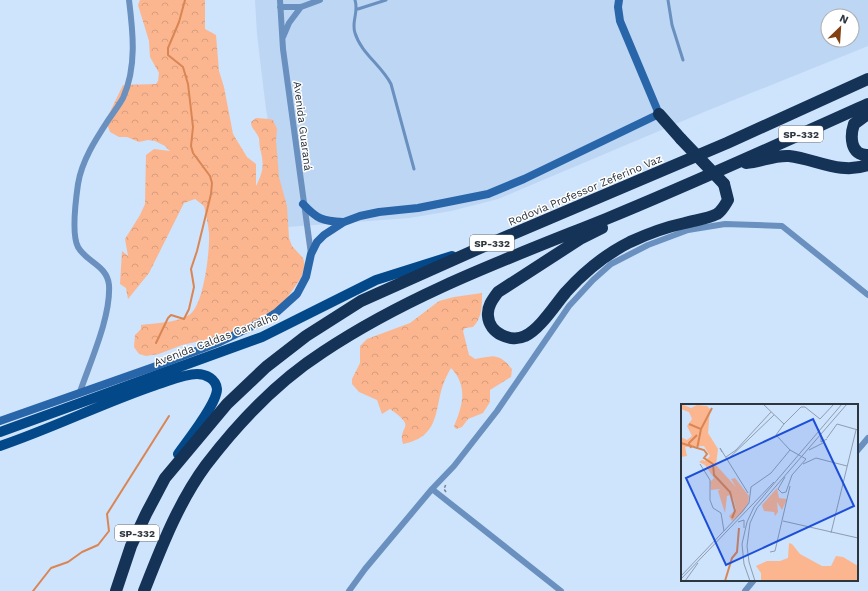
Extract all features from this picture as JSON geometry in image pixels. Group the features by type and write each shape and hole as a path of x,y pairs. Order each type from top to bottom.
{"highway":[{"path":"817,102 832,87 868,71"},
{"name":"Rodovia Professor Zeferino Vaz","path":"116,591 131,546 165,478 227,404 266,367 306,336 361,301 482,247 713,150 868,79"},
{"name":"SP-332","path":"144,591 164,540 205,466 244,419 283,383 321,353 360,329 440,287 623,212 868,104"},
{"path":"623,212 605,226 573,243 498,292 491,301 487,311 488,319 498,332 511,338 525,337 538,327 567,291 603,259 630,243 646,236 717,214 728,200 724,184 659,114"},
{"path":"868,114 854,124 851,138 855,149 859,153 868,155"},
{"path":"734,163 754,163 776,156 790,156 847,169 854,169 868,165"}],"main road":[{"name":"Avenida Caldas Carvalho","path":"0,432 262,337 376,280 482,247"},
{"name":"Avenida Caldas Carvalho","path":"0,446 146,389 188,375 206,375 213,380 216,386 216,396 208,412 174,460 165,478"}],"street":[{"path":"80,392 108,307 109,284 106,273 98,265 84,256 75,239 78,185 81,169 97,137 122,99 131,72 133,31 129,0"},
{"path":"282,38 289,22 302,7 320,0"},
{"path":"311,254 324,235 344,222 360,216 379,212 418,208 488,194 659,114 620,21 618,7 619,0"},
{"path":"280,3 302,7"},
{"name":"Avenida Guaraná","path":"280,3 282,38 303,204 311,254"},
{"path":"303,204 313,216 323,221 344,222"},
{"path":"349,591 365,569 432,489 454,466 496,411 569,306 593,280 611,264 648,244 688,230 725,224 782,226 868,295"},
{"name":"Avenida Caldas Carvalho","path":"0,420 220,342 263,321 277,312 297,294 306,277 311,254"},
{"path":"858,450 868,438"},
{"path":"432,489 561,591"},
{"path":"745,591 753,581"}],"lane":[{"path":"355,0 358,9 354,25 355,35 362,47 386,74 391,84 414,168"},
{"path":"358,9 386,0"},
{"path":"668,0 672,25 683,60"}],"shaded area":[{"path":"255,0 868,0 868,46 704,112 498,199 451,211 409,218 287,227 266,109 257,34"}],"green space":[{"path":"140,0 205,0 205,29 216,35 219,71 224,87 233,134 247,157 256,164 256,186 261,176 263,163 259,139 252,127 251,122 256,118 273,120 277,129 276,140 279,177 287,206 289,238 292,246 303,258 305,265 301,278 282,305 274,311 231,334 182,345 159,354 146,356 139,354 134,347 135,335 141,329 141,325 184,318 194,310 199,301 207,264 209,233 204,206 195,199 184,203 149,273 128,299 126,288 120,284 122,251 128,256 125,239 145,204 146,155 154,149 170,151 165,146 155,141 148,140 139,142 127,137 119,137 110,132 107,124 108,116 123,85 156,84 158,81 159,73 150,57 149,41 138,5"},
{"path":"482,293 482,307 478,320 473,327 465,328 463,331 469,355 475,359 492,357 500,358 512,369 511,377 490,390 490,402 483,413 468,419 462,427 456,429 454,426 460,411 462,389 460,382 451,368 443,385 436,415 430,429 418,439 403,444 402,438 405,424 399,415 390,409 382,414 377,400 359,392 352,384 352,379 360,363 360,346 367,339 410,323 439,301"}],"waterway":[{"path":"156,343 168,318 171,315 184,319 189,309 194,287 191,269 211,194 212,183 210,176 193,153 191,146 193,127 188,84 183,67 168,55 168,48 179,22 185,0"},
{"path":"33,591 51,568 68,562 82,552 98,545 109,531 107,514 169,416"}]}
